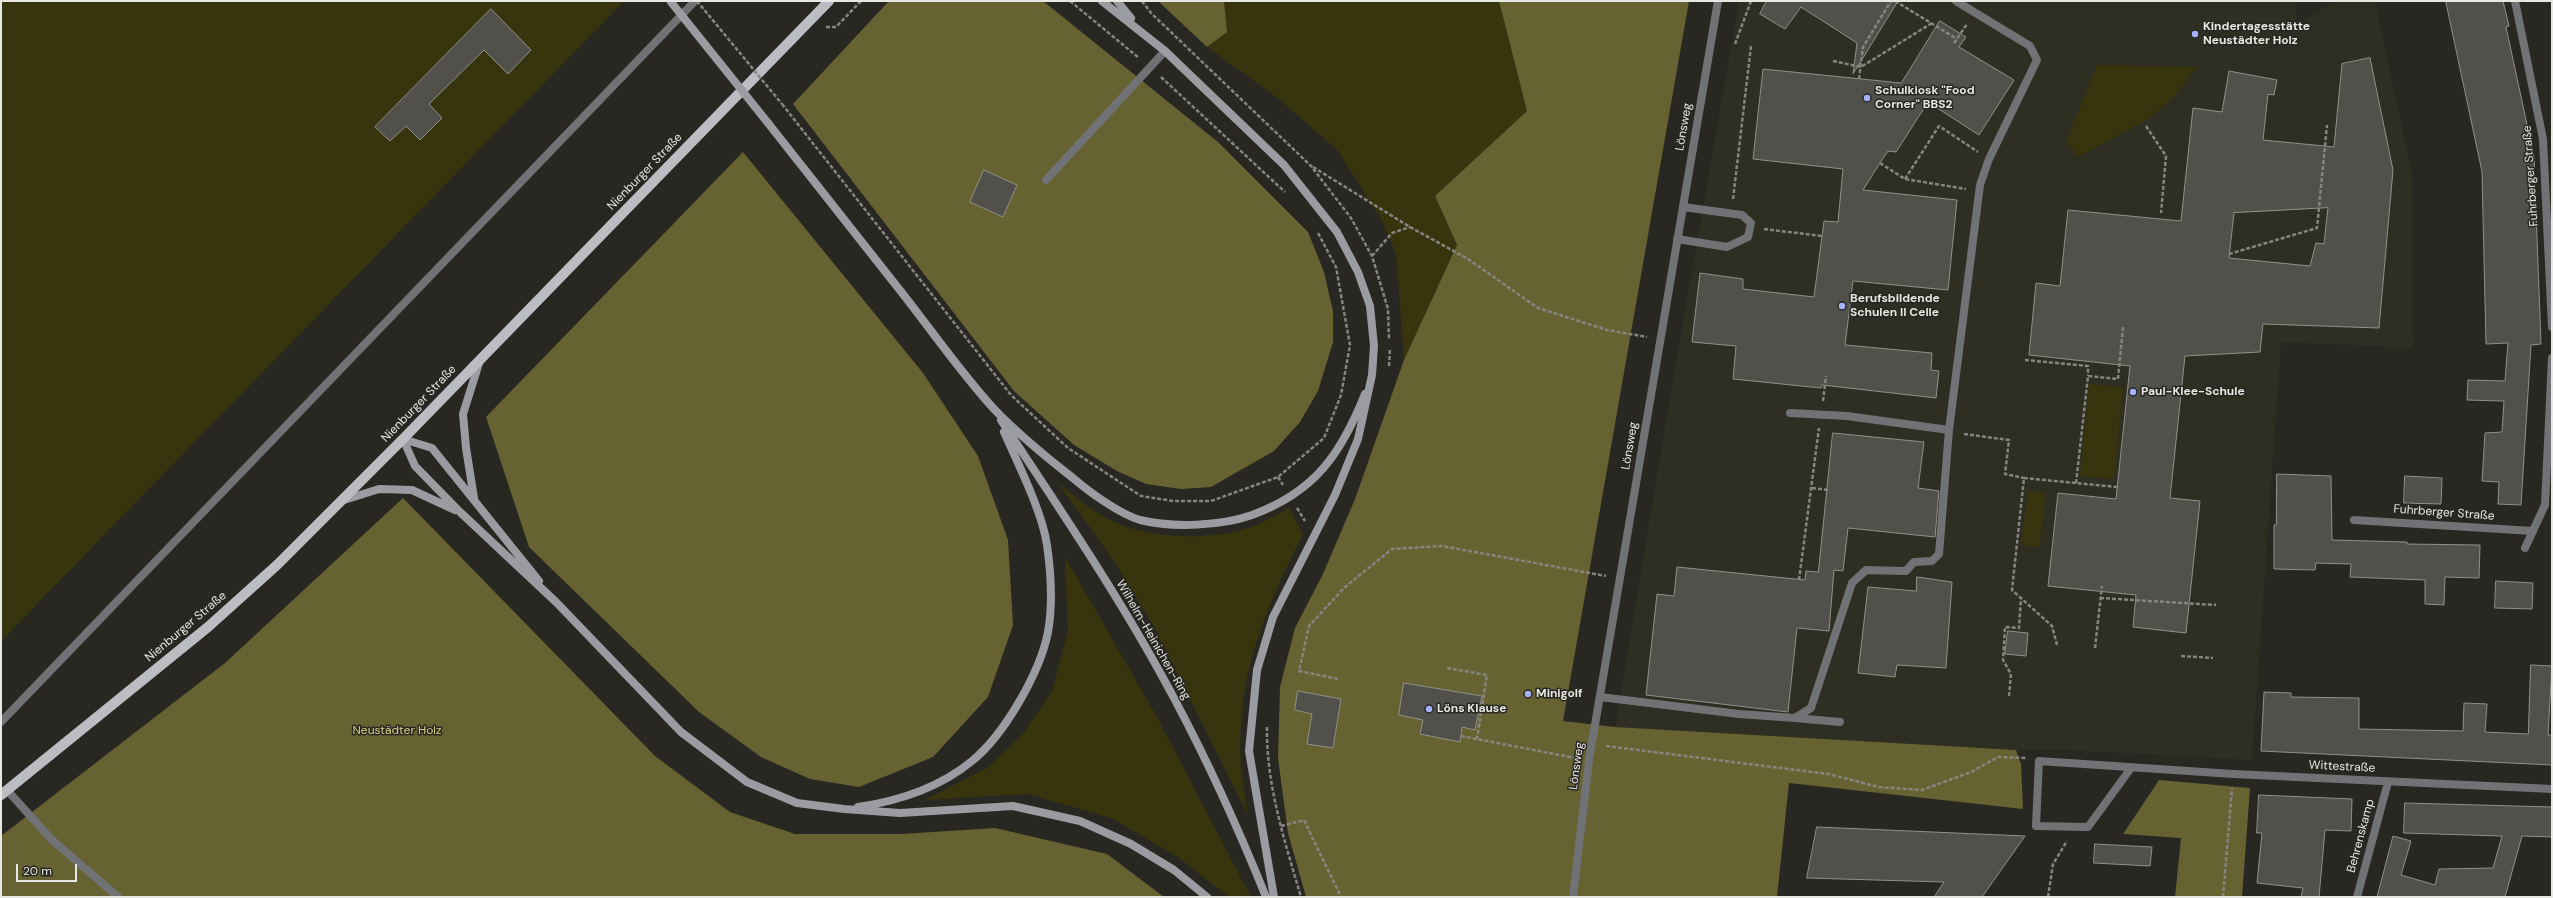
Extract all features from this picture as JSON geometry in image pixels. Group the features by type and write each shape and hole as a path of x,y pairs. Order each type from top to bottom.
{"main road":[{"name":"Nienburger Straße","path":"4,793 208,627 277,565 403,439 829,1"},
{"path":"1102,1 1139,28 1165,51 1284,165 1337,232 1358,272 1370,306 1374,346 1372,375 1358,439 1335,494 1273,617 1257,670 1249,751 1274,897"},
{"path":"1117,1 1139,28"},
{"path":"670,2 768,123 994,409 1052,462 1095,496 1139,520 1199,525 1240,519 1267,510 1290,497 1316,477 1335,456 1351,430 1372,375"},
{"path":"474,498 466,448 463,414 481,359"},
{"path":"844,809 893,802 934,785 972,761 1006,722 1031,682 1048,633 1051,590 1047,543 1030,491 994,409"},
{"name":"Wilhelm-Heinichen-Ring","path":"994,409 1092,558 1174,699 1238,827 1266,897"},
{"path":"403,439 432,448 474,498 556,602"},
{"path":"403,439 415,466 460,512 556,602 681,732 748,782 797,803 844,809 900,813 1013,806 1080,821 1131,844 1174,870 1207,897"},
{"path":"341,501 379,489 412,490 460,512"}],"street":[{"path":"1,722 696,1"},
{"name":"Lönsweg","path":"1573,897 1589,760 1718,1"},
{"path":"1795,718 1810,708 1852,583 1866,570 1906,571 1914,562 1932,561 1939,554 1949,430 1979,191 1989,159 2037,60 2030,46 1956,1"},
{"name":"Fuhrberger Straße","path":"2515,1 2543,139 2552,328"},
{"path":"1046,180 1165,51"},
{"path":"1678,240 1726,246 1748,236 1751,223 1742,215 1683,207"},
{"path":"2524,548 2545,505 2552,358"},
{"path":"1790,413 1821,414 1949,430"},
{"name":"Fuhrberger Straße","path":"2354,520 2533,531"},
{"path":"1600,697 1739,714 1840,722"},
{"path":"2039,761 2036,826 2088,827 2131,768"},
{"name":"Wittestraße","path":"2039,761 2233,774 2552,789"},
{"name":"Behrenskamp","path":"2357,897 2388,782"},
{"path":"4,793 51,839 118,897"}],"path":[{"path":"696,1 782,104 1011,395 1068,448 1141,496 1173,501 1211,501 1278,477 1324,438 1341,395 1350,345 1336,267 1317,232"},
{"path":"805,26 836,27 860,1"},
{"path":"1070,1 1150,66 1273,178 1287,194"},
{"path":"1142,1 1151,13 1311,166 1351,218 1372,256 1388,309 1390,358 1387,374"},
{"path":"1735,44 1751,1"},
{"path":"1859,79 1863,48 1891,1"},
{"path":"1895,1 1956,39"},
{"path":"1954,43 1974,12"},
{"path":"1833,61 1861,67 1932,23"},
{"path":"1732,214 1751,46"},
{"path":"2229,254 2317,228 2327,125"},
{"path":"1905,179 1939,126 1989,159"},
{"path":"2146,126 2166,156 2161,213"},
{"path":"1880,163 1905,179 1979,191"},
{"path":"1311,166 1410,227 1468,259 1538,308 1607,330 1661,339"},
{"path":"1372,256 1392,233 1410,227"},
{"path":"1750,228 1822,236"},
{"path":"2088,376 2118,379 2123,327"},
{"path":"2025,360 2088,366 2076,483"},
{"path":"1799,580 1826,376"},
{"path":"1965,428 1964,435 2009,440 2005,474 2024,478 2117,487"},
{"path":"1278,477 1314,535"},
{"path":"2024,478 2012,590 2052,626 2057,645"},
{"path":"1812,488 1828,490"},
{"path":"1338,680 1299,671 1309,626 1345,587 1392,549 1442,546 1620,578"},
{"path":"2095,648 2102,586"},
{"path":"2009,696 2011,674 2003,660 2005,627 2019,628 2021,598"},
{"path":"2100,598 2216,605"},
{"path":"2181,656 2213,658"},
{"path":"1447,668 1487,675 1477,739"},
{"path":"1268,719 1267,756 1281,826 1301,897"},
{"path":"1461,736 1589,760"},
{"path":"1592,744 1781,770 1828,774 1879,787 1922,790 1971,772 1998,757 2024,758 2039,761"},
{"path":"2223,897 2233,774"},
{"path":"1281,826 1304,820 1341,897"},
{"path":"2048,897 2054,864 2075,826"}],"shaded area":[{"path":"1,1 624,1 1,641"},
{"path":"1224,1 1499,1 1527,111 1435,196 1457,245 1404,360 1396,254 1382,221 1338,151 1279,99 1207,47 1227,32"},
{"path":"1739,1 2295,1 2297,23 2338,1 2375,1 2412,174 2413,348 2281,342 2252,760 2068,750 2016,750 1615,727 1668,408"},
{"path":"2097,65 2197,67 2176,95 2150,118 2078,157 2066,142"},
{"path":"2089,384 2123,387 2114,479 2080,476"},
{"path":"1057,482 1088,507 1108,519 1124,526 1163,535 1204,536 1224,534 1259,524 1289,508 1303,534 1276,590 1265,618 1248,674 1243,703 1241,766 1248,815 1153,625 1111,557"},
{"path":"2028,491 2046,493 2039,547 2021,545"},
{"path":"1065,557 1156,715 1251,897 1229,897 1176,856 1111,818 1028,794 924,800 987,768 1022,735 1052,691 1068,631"}],"green space":[{"path":"889,1 1043,1 1218,142 1308,232 1324,272 1333,311 1333,342 1318,391 1300,422 1274,451 1211,487 1181,489 1146,484 1117,471 1074,445 1014,391 793,104"},
{"path":"1158,1 1224,1 1227,32 1207,47"},
{"path":"1499,1 1689,1 1563,721 1615,727 2016,750 2021,764 2023,809 1789,783 1777,897 1306,897 1288,833 1278,758 1280,687 1295,628 1323,574 1355,499 1404,360 1457,245 1435,196 1527,111"},
{"path":"743,152 923,373 978,456 1008,540 1013,625 988,697 933,757 859,787 810,779 761,757 699,712 529,547 486,417"},
{"name":"Neustädter Holz","path":"403,498 655,756 730,812 795,834 902,834 995,828 1107,854 1164,897 1,897 1,836 225,663"},
{"path":"2159,780 2250,788 2242,897 2175,897 2181,838 2123,834"}],"building":[{"path":"1767,1 1898,1 1853,74 1857,43 1801,7 1785,29 1760,14"},
{"path":"2446,1 2503,1 2509,26 2506,27 2534,157 2541,344 2531,345 2521,505 2498,504 2499,482 2482,481 2485,433 2502,432 2504,401 2467,400 2468,380 2505,381 2508,343 2486,344 2482,172"},
{"path":"491,9 531,50 508,74 484,50 429,104 442,118 420,140 406,126 390,141 375,127"},
{"path":"1940,21 1966,37 1959,47 2014,80 1979,135 1928,102 1896,152 1888,151 1880,163 1863,190 1957,200 1948,290 1853,281 1845,345 1932,353 1931,370 1939,371 1936,398 1822,385 1821,388 1733,379 1736,346 1692,342 1700,273 1743,279 1743,289 1814,297 1824,221 1838,222 1843,169 1753,159 1763,69 1901,83"},
{"path":"2370,58 2393,170 2379,328 2263,324 2260,352 2185,356 2170,498 2200,501 2186,633 2133,627 2136,595 2048,586 2058,493 2116,499 2130,366 2029,355 2036,283 2060,286 2068,210 2181,221 2193,108 2222,112 2229,71 2277,80 2274,95 2268,94 2263,140 2334,147 2342,64","holes":["2328,208 2324,244 2316,243 2310,266 2229,258 2234,213"]},
{"path":"984,170 1017,185 1003,217 970,202"},
{"path":"1833,433 1924,442 1918,488 1939,491 1935,537 1848,528 1843,571 1834,570 1829,631 1797,628 1788,712 1646,695 1657,594 1674,596 1677,567 1805,580 1806,571 1818,572"},
{"path":"2277,474 2331,476 2332,540 2407,542 2407,544 2480,545 2479,578 2445,577 2444,605 2425,604 2425,580 2350,577 2351,564 2316,563 2315,570 2274,569 2274,525 2276,525"},
{"path":"2405,476 2442,478 2441,504 2404,503"},
{"path":"1917,577 1952,582 1946,668 1897,665 1895,677 1858,673 1868,587 1916,591"},
{"path":"2496,581 2533,583 2532,609 2495,608"},
{"path":"2008,631 2028,633 2026,656 2005,654"},
{"path":"2531,665 2552,666 2548,735 2552,735 2552,765 2261,751 2264,692 2291,693 2291,697 2359,698 2359,729 2463,731 2464,703 2487,704 2485,732 2528,734"},
{"path":"1404,683 1482,696 1475,730 1462,727 1460,742 1420,734 1423,720 1399,715"},
{"path":"1298,691 1341,699 1333,748 1307,744 1312,714 1295,710"},
{"path":"2259,795 2352,799 2351,831 2325,830 2319,897 2301,897 2303,888 2257,883 2262,833 2257,833"},
{"path":"2405,803 2552,807 2552,837 2522,836 2505,897 2377,897 2393,836 2411,841 2401,875 2435,885 2439,869 2493,868 2502,836 2404,833"},
{"path":"1817,827 2025,836 1982,897 1934,897 1944,882 1807,878"},
{"path":"2095,844 2152,847 2150,866 2094,863"}],"place":[{"name":"Kindertagesstätte Neustädter Holz","path":"2195,34"},
{"name":"Schulkiosk \"Food Corner\" BBS2","path":"1867,98"},
{"name":"Berufsbildende Schulen II Celle","path":"1842,306"},
{"name":"Paul-Klee-Schule","path":"2133,392"},
{"name":"Minigolf","path":"1528,694"},
{"name":"Löns Klause","path":"1429,709"}]}
